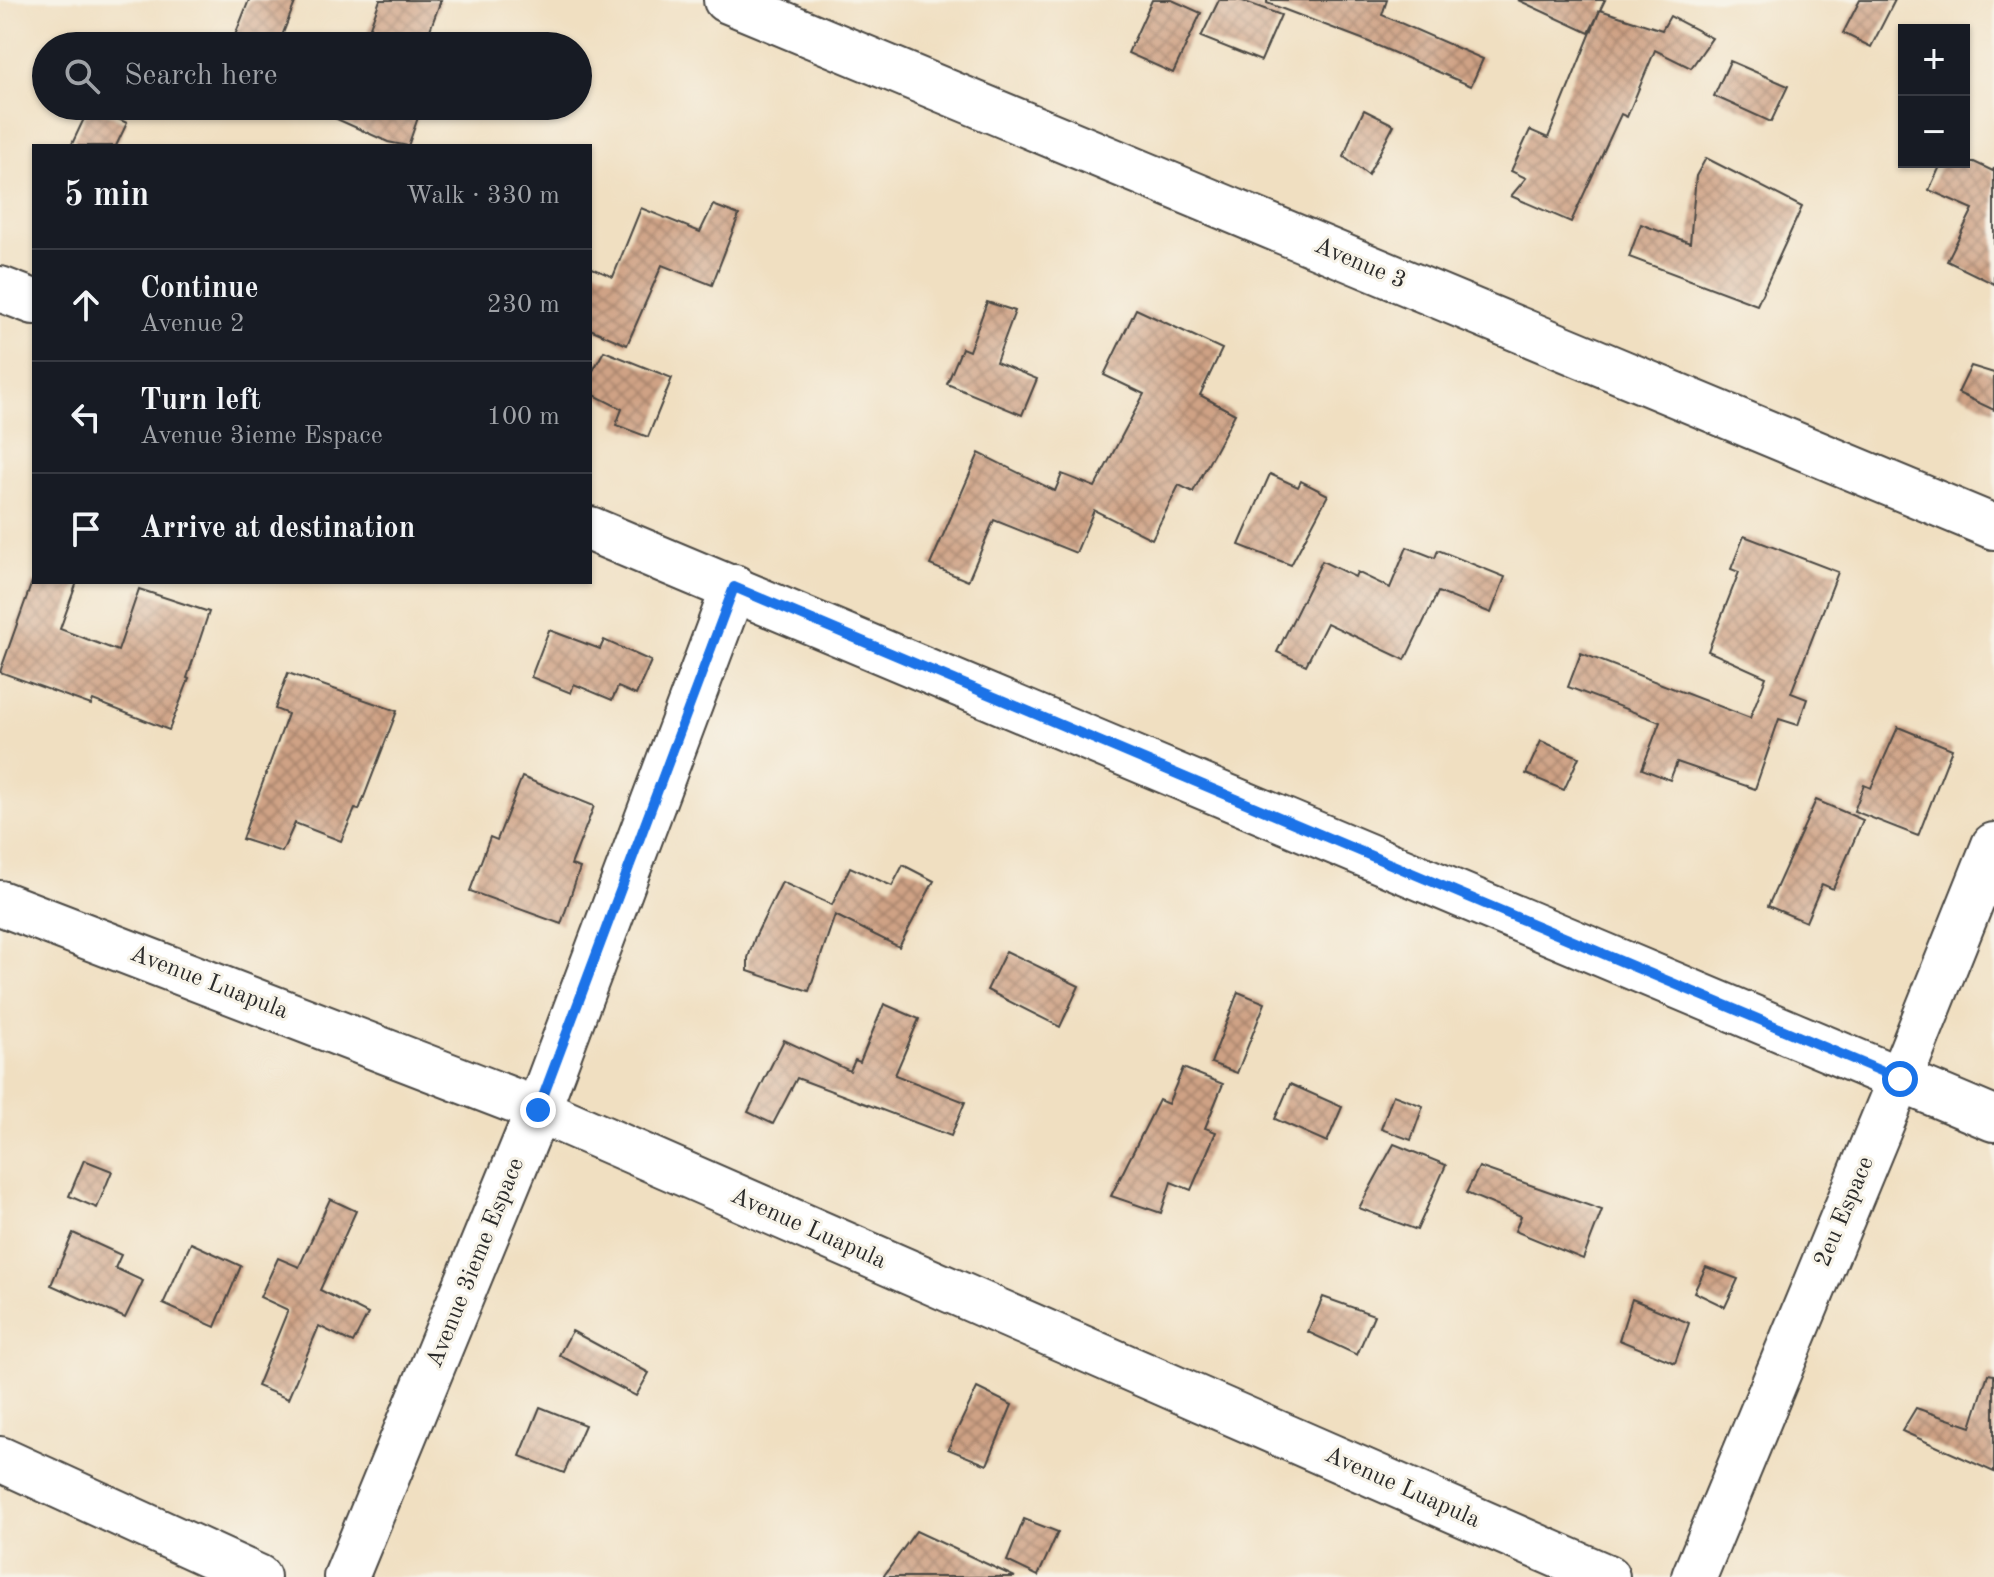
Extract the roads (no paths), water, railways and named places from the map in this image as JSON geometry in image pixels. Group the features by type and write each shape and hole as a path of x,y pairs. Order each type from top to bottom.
{"street":[{"name":"Avenue 3","path":"726,0 1994,527"},
{"path":"0,289 32,301"},
{"path":"592,530 1994,1119"},
{"name":"Avenue 3ieme Espace","path":"346,1577 538,1110 734,587"},
{"name":"2eu Espace","path":"1694,1577 1994,845"},
{"name":"Avenue Luapula","path":"0,903 538,1110 1607,1577"},
{"path":"0,1459 258,1577"}]}
